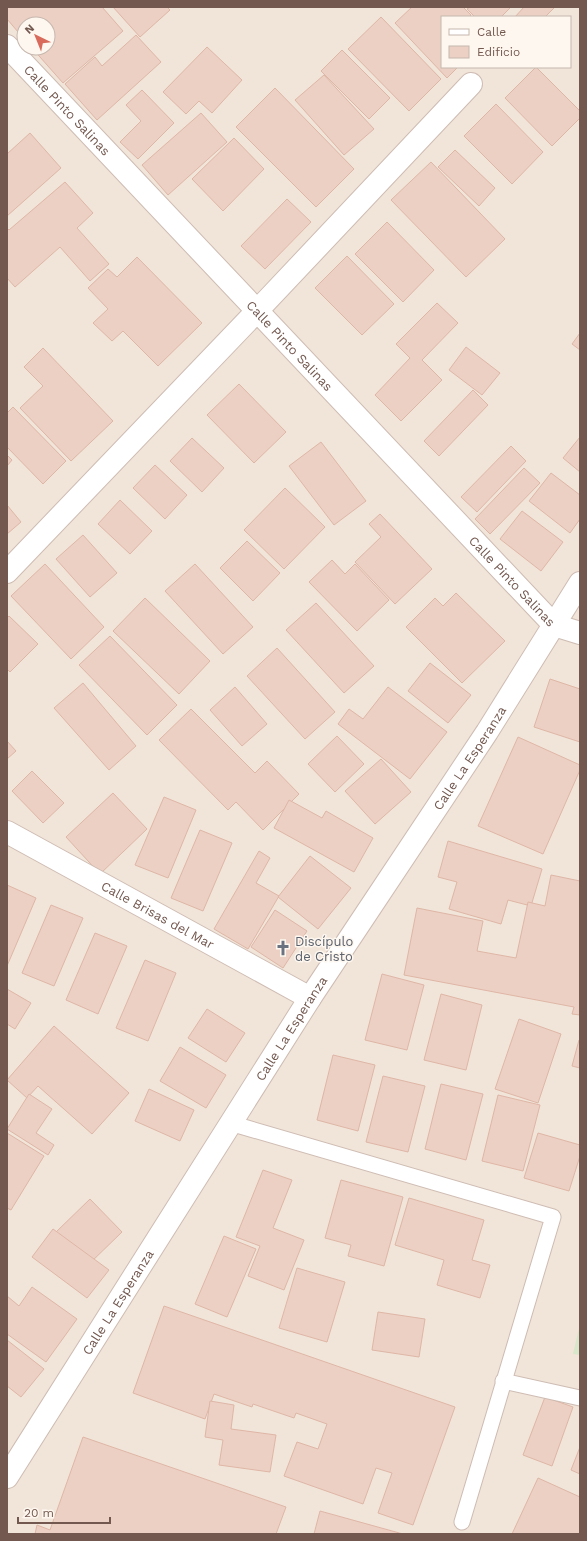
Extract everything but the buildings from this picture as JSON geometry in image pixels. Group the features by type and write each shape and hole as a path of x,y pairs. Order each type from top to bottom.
{"street":[{"name":"Calle Pinto Salinas","path":"7,46 256,312 554,625 580,633"},
{"path":"7,572 256,312 471,84"},
{"name":"Calle La Esperanza","path":"7,1477 310,998 487,732 580,583"},
{"name":"Calle Brisas del Mar","path":"7,832 310,998"}],"lane":[{"path":"230,1123 553,1217 462,1522"},
{"path":"504,1381 580,1398"}],"shaded area":[{"path":"7,7 580,7 580,1534 7,1534"}],"green space":[{"path":"580,1324 580,1355 573,1354"}],"place":[{"name":"Discípulo de Cristo","path":"283,948"}]}
